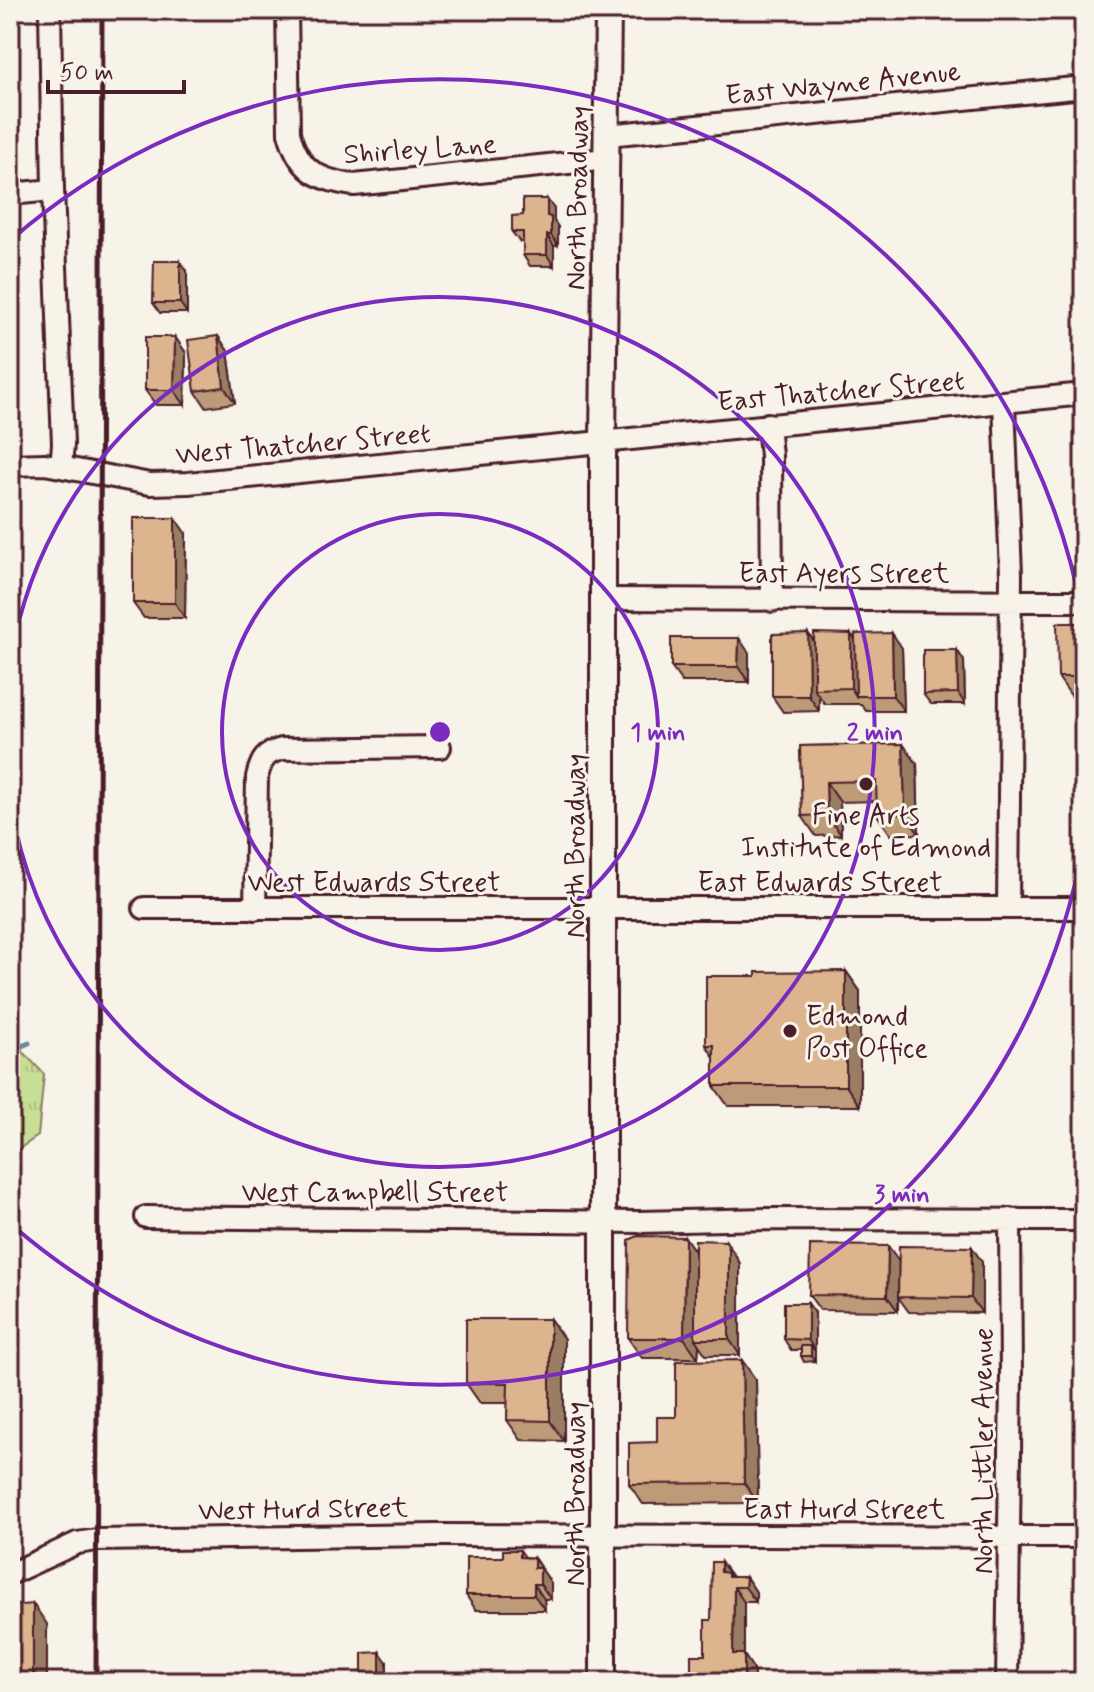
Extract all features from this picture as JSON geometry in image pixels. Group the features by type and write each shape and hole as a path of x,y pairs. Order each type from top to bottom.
{"main road":[{"name":"North Broadway","path":"603,1682 603,441 608,10"}],"street":[{"path":"50,10 63,444 61,466"},
{"name":"Shirley Lane","path":"287,10 289,133 301,162 315,175 354,185 608,147"},
{"name":"East Wayne Avenue","path":"608,147 1084,87"},
{"path":"10,194 53,190"},
{"name":"East Thatcher Street","path":"603,441 1084,394"},
{"path":"1004,403 1011,601 1008,908"},
{"path":"768,424 772,601"},
{"name":"West Thatcher Street","path":"10,465 61,466 112,479 150,484 188,483 603,441"},
{"name":"East Ayers Street","path":"604,599 1084,601"},
{"path":"255,909 257,777 261,761 269,752 282,749 440,747"},
{"name":"West Edwards Street","path":"144,908 604,910"},
{"name":"East Edwards Street","path":"604,910 1084,908"},
{"name":"West Campbell Street","path":"146,1217 604,1221 1084,1220"},
{"name":"North Littler Avenue","path":"1007,1682 1010,1219"},
{"name":"West Hurd Street","path":"10,1574 62,1548 88,1540 247,1536 604,1536"},
{"name":"East Hurd Street","path":"604,1536 1084,1537"}],"green space":[{"path":"10,1038 44,1074 38,1136 10,1155"}],"building":[{"path":"523,199 547,199 551,235 547,235 547,255 523,255 523,232 512,232 512,216 523,215"},
{"path":"154,261 180,261 180,303 153,303"},
{"path":"218,336 224,387 195,391 188,340"},
{"path":"145,337 175,337 174,390 145,390"},
{"path":"133,518 175,518 175,603 133,603"},
{"path":"1057,623 1084,623 1084,677 1058,677"},
{"path":"808,633 809,696 772,696 772,634"},
{"path":"814,633 851,634 851,688 814,689"},
{"path":"892,633 893,696 856,696 855,634"},
{"path":"671,638 739,638 738,667 671,667"},
{"path":"923,650 957,650 958,693 923,694"},
{"path":"903,744 905,814 877,815 876,781 826,782 827,815 802,816 800,746"},
{"name":"Edmond Post Office","path":"846,971 846,1086 714,1086 714,1045 706,1045 706,976"},
{"path":"638,1236 685,1237 684,1338 628,1338 629,1240"},
{"path":"695,1240 726,1241 729,1249 729,1339 695,1339"},
{"path":"810,1245 888,1246 887,1296 809,1295"},
{"path":"899,1246 972,1247 971,1298 898,1297"},
{"path":"784,1303 808,1303 808,1340 784,1339"},
{"path":"466,1319 550,1319 550,1421 507,1420 508,1383 466,1383"},
{"path":"801,1346 811,1346 811,1356 801,1356"},
{"path":"742,1360 744,1483 629,1484 629,1443 657,1442 657,1417 676,1417 676,1361"},
{"path":"503,1550 520,1550 520,1557 534,1558 534,1568 540,1568 540,1584 534,1584 534,1595 466,1595 466,1557 503,1557"},
{"path":"712,1562 721,1562 721,1572 728,1573 728,1577 746,1577 745,1587 734,1587 733,1654 744,1654 744,1682 691,1682 691,1655 705,1655 705,1620 711,1620"},
{"path":"33,1604 33,1682 10,1682 10,1606"},
{"path":"380,1652 380,1674 362,1674 362,1653"}],"waterway":[{"path":"10,1051 29,1043"}],"railway":[{"path":"96,1682 102,10"}],"place":[{"name":"Fine Arts Institute of Edmond","path":"866,784"},
{"name":"Edmond Post Office","path":"790,1031"}]}
